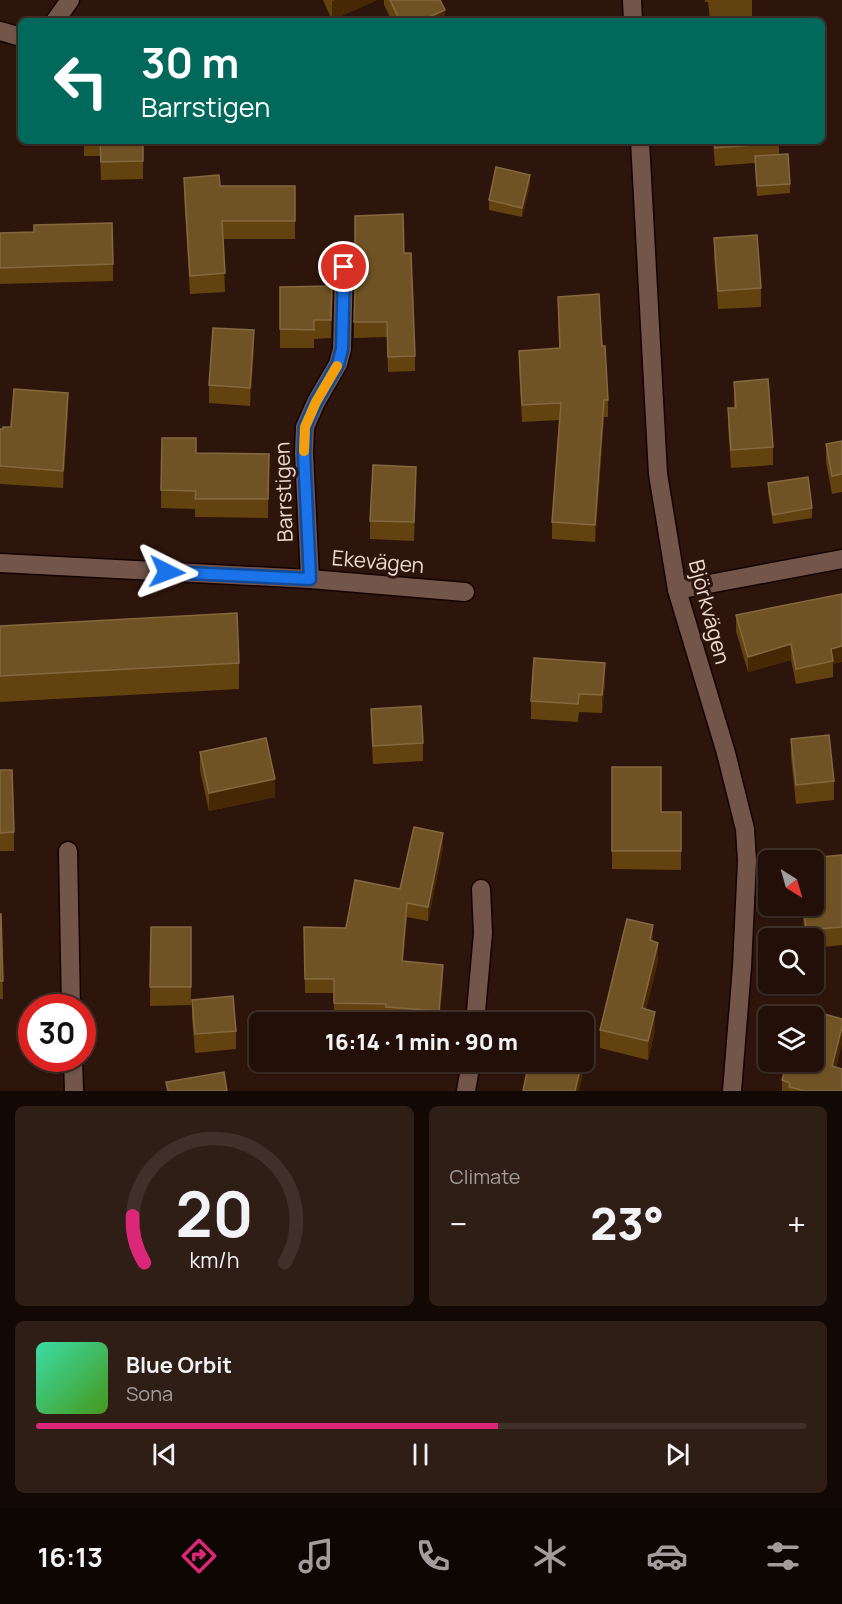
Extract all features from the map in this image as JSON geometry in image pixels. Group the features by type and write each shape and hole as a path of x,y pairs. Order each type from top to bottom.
{"street":[{"path":"57,18 70,0"},
{"path":"632,0 633,18"},
{"path":"0,32 18,36"},
{"name":"Björkvägen","path":"640,144 658,474 677,590 729,764 745,829 747,861 742,967 732,1091"},
{"name":"Barrstigen","path":"310,579 304,453 305,427 316,402 338,364 342,349 344,267"},
{"path":"677,590 842,559"},
{"name":"Ekevägen","path":"0,563 310,579 465,592"},
{"path":"68,851 71,994"},
{"path":"476,1012 483,933 481,889"},
{"path":"73,1072 74,1091"},
{"path":"466,1091 469,1072"}],"building":[{"path":"390,0 440,0 445,10 428,18 399,18"},
{"path":"100,144 143,144 143,161 101,162"},
{"path":"714,144 766,144 715,148"},
{"path":"788,154 790,184 757,186 755,156"},
{"path":"496,167 530,175 522,208 489,200"},
{"path":"219,175 220,186 295,186 295,221 222,221 225,273 190,276 184,178"},
{"path":"403,214 404,253 411,253 415,356 388,357 387,322 354,322 355,216"},
{"path":"112,223 113,264 0,268 0,233 34,232 34,225"},
{"path":"757,235 761,288 718,291 714,238"},
{"path":"332,286 331,320 314,320 314,330 280,329 280,287"},
{"path":"599,294 608,400 604,400 595,525 552,522 561,403 522,405 519,351 560,348 558,297"},
{"path":"213,328 254,330 250,388 209,385"},
{"path":"768,379 773,447 731,450 728,408 736,408 734,382"},
{"path":"14,389 68,393 63,471 0,466 0,429 11,427"},
{"path":"162,438 196,438 196,453 269,454 268,499 195,499 196,491 161,490"},
{"path":"842,441 842,474 832,476 826,444"},
{"path":"373,465 416,467 414,522 370,521"},
{"path":"808,477 812,508 773,515 768,483"},
{"path":"842,594 842,646 831,649 833,661 796,669 791,644 748,657 736,615"},
{"path":"237,613 239,663 0,676 0,626"},
{"path":"534,658 605,663 602,695 579,694 578,704 531,701"},
{"path":"421,706 423,743 373,746 371,709"},
{"path":"829,735 834,781 796,785 791,739"},
{"path":"266,738 275,779 209,793 200,752"},
{"path":"612,767 661,767 661,812 681,812 681,851 612,851"},
{"path":"0,770 12,770 14,832 0,833"},
{"path":"414,827 443,833 428,907 407,903 402,961 443,965 439,1011 386,1007 386,1004 334,1003 334,979 305,979 304,927 346,928 355,880 400,889"},
{"path":"842,855 842,927 806,928 805,916 824,916 824,857"},
{"path":"1,914 3,981 0,981"},
{"path":"627,919 653,925 650,940 658,943 642,1008 655,1012 648,1041 600,1030"},
{"path":"151,927 191,927 191,987 150,987"},
{"path":"233,996 236,1031 195,1034 192,1000"},
{"path":"824,1014 842,1019 832,1066 842,1069 842,1091 805,1091 789,1087 790,1083 782,1080 784,1072 824,1072"},
{"path":"224,1072 227,1091 168,1091 166,1082"},
{"path":"527,1072 580,1072 575,1091 523,1091"}],"slow traffic":[{"path":"304,451 305,427 316,402 337,366"}],"route":[{"path":"167,572 310,579 304,453 305,427 316,402 338,364 342,349 344,267"}]}
